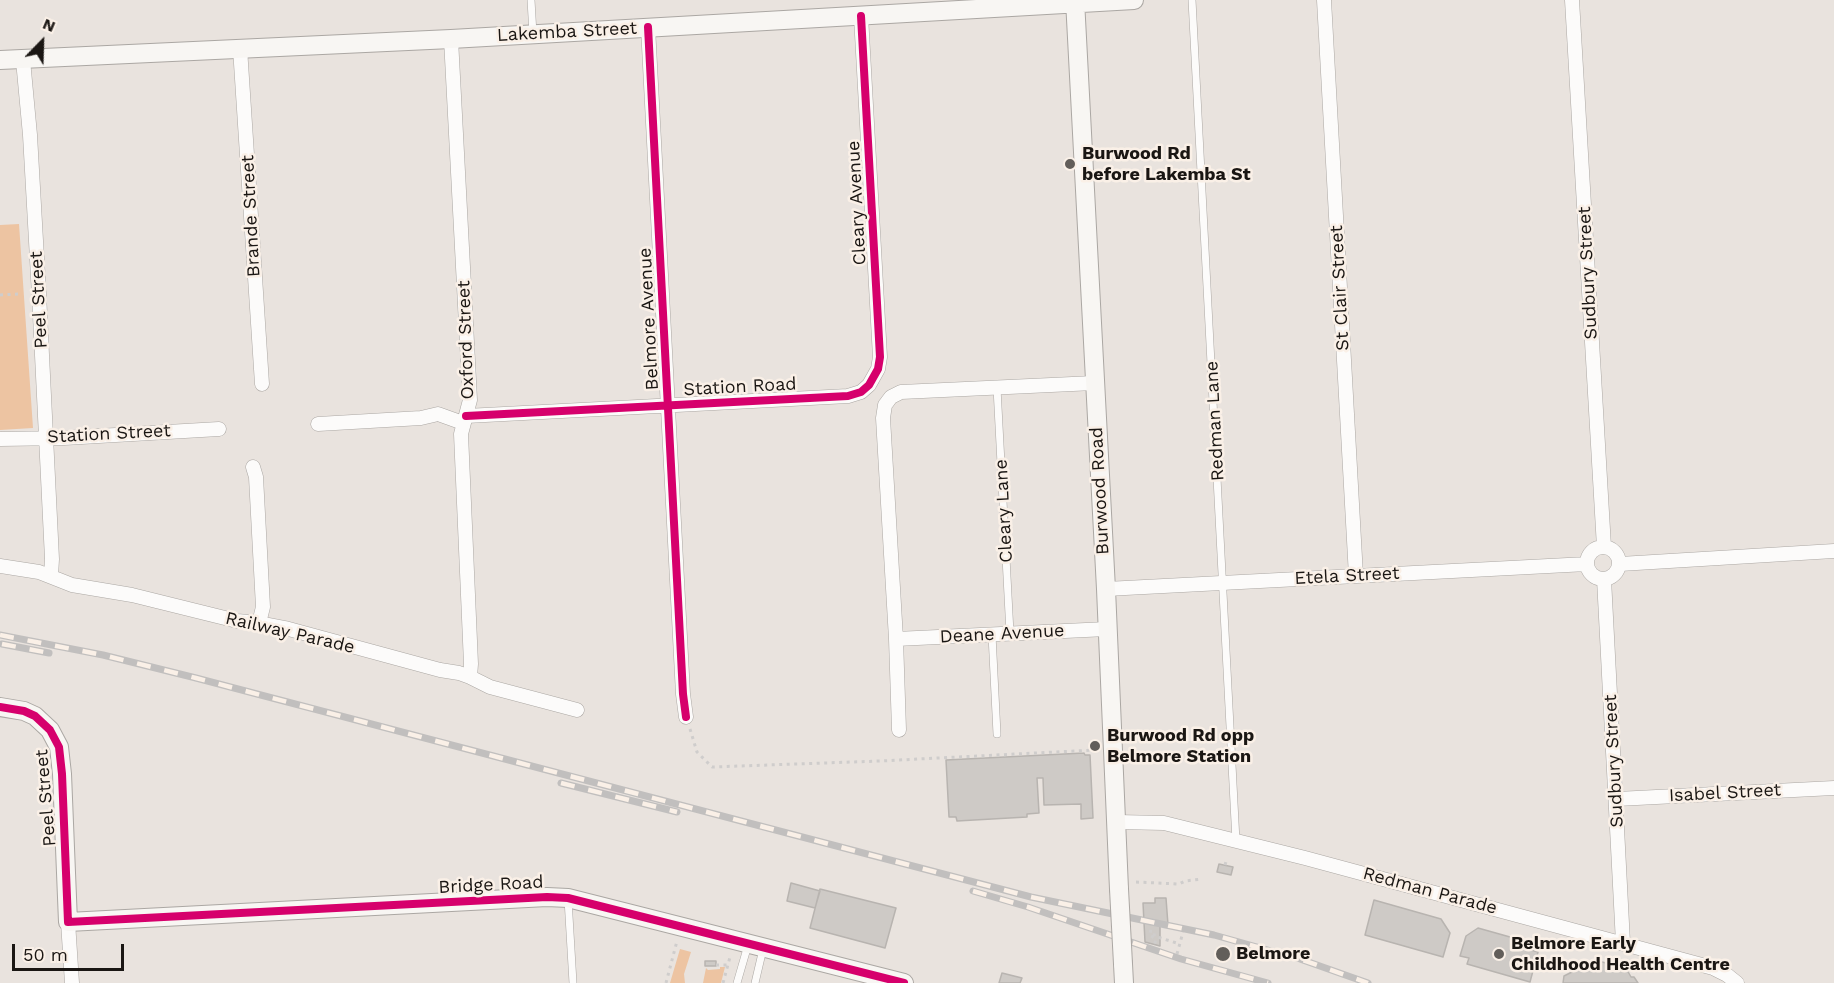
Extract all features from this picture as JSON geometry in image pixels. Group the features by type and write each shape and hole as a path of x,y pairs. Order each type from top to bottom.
{"main road":[{"name":"Lakemba Street","path":"0,60 452,39 1134,0"},
{"name":"Burwood Road","path":"1075,2 1124,983"},
{"name":"Peel Street","path":"0,707 24,711 35,716 50,730 59,747 68,922"},
{"name":"Bridge Road","path":"68,922 547,897 568,898 904,983"}],"street":[{"name":"St Clair Street","path":"1324,0 1356,576"},
{"name":"Sudbury Street","path":"1572,0 1604,547"},
{"name":"Cleary Avenue","path":"861,16 880,357 879,369 869,385"},
{"name":"Belmore Avenue","path":"648,27 686,717"},
{"name":"Oxford Street","path":"452,39 470,400 461,434 471,653 470,677"},
{"name":"Brande Street","path":"240,48 262,384"},
{"name":"Peel Street","path":"23,60 31,146 51,576"},
{"path":"899,730 883,418 888,401 901,392 1094,383"},
{"name":"Station Road","path":"318,424 421,418 438,414 464,419 848,396 861,392 869,385"},
{"name":"Station Street","path":"0,439 64,438 219,429"},
{"path":"253,466 256,477 263,607 259,623"},
{"path":"1604,547 1617,554 1620,564 1616,573 1604,579 1591,573 1587,564 1590,554 1604,547"},
{"path":"1620,564 1834,551"},
{"name":"Etela Street","path":"1106,589 1587,564"},
{"name":"Railway Parade","path":"0,566 39,572 72,585 132,596 237,621 285,628 470,677 490,687 577,710"},
{"name":"Sudbury Street","path":"1604,579 1623,943"},
{"name":"Deane Avenue","path":"896,639 1107,629"},
{"name":"Isabel Street","path":"1617,799 1834,788"},
{"name":"Redman Parade","path":"1117,822 1164,823 1401,883 1713,968 1737,983"},
{"name":"Peel Street","path":"68,922 72,983"}],"lane":[{"path":"531,0 533,34"},
{"name":"Redman Lane","path":"1192,0 1236,841"},
{"name":"Cleary Lane","path":"997,388 1010,633"},
{"path":"992,635 997,734"},
{"path":"568,898 573,983"},
{"path":"737,983 756,945"},
{"path":"755,983 756,945"}],"path":[{"path":"0,295 18,294"},
{"path":"686,717 697,752 712,766 880,761 1094,750"},
{"path":"1225,865 1227,858"},
{"path":"1136,882 1179,884 1202,879"},
{"path":"666,983 681,925"},
{"path":"1149,931 1155,932 1151,937"},
{"path":"1177,954 1183,932"},
{"path":"1151,937 1180,944"},
{"path":"1151,937 1156,939 1154,946"},
{"path":"723,983 730,957"},
{"path":"716,965 728,965"}],"shaded area":[{"path":"19,224 33,428 0,430 0,225"},
{"path":"680,949 691,952 684,974 685,983 670,983"},
{"path":"720,967 725,967 721,983 703,983 706,968 708,970 720,969"}],"building":[{"path":"1084,753 1090,755 1093,818 1081,819 1081,804 1044,805 1043,778 1037,778 1039,813 1027,814 1027,817 957,821 956,817 949,817 946,760"},
{"path":"1219,864 1233,867 1231,875 1217,872"},
{"path":"791,883 820,891 815,908 787,901"},
{"path":"820,889 896,908 885,948 810,928"},
{"path":"1155,898 1166,898 1168,925 1160,925 1160,946 1145,942 1143,903 1155,903"},
{"path":"1374,900 1441,919 1450,933 1443,957 1365,935"},
{"name":"Belmore Early Childhood Health Centre","path":"1478,928 1510,937 1517,946 1538,952 1530,982 1467,964 1469,958 1460,956 1466,936"},
{"path":"1594,960 1626,968 1638,983 1563,983 1564,976 1572,972 1574,962 1586,964"},
{"path":"705,961 716,961 716,966 705,966"},
{"path":"1002,973 1022,978 1020,983 999,983"}],"railway":[{"path":"0,635 103,655 196,678 1031,897 1214,935 1300,959 1368,983"},
{"path":"2,644 49,653"},
{"path":"561,783 677,812"},
{"path":"973,891 1028,907 1181,959 1268,983"}],"cycle path":[{"path":"466,416 848,396 861,392 869,385 878,369 880,357 861,16"},
{"path":"648,27 686,717"},
{"path":"0,707 24,711 35,716 50,730 59,747 68,922 547,897 568,898 904,983"}],"place":[{"name":"Burwood Rd before Lakemba St","path":"1070,164"},
{"name":"Burwood Rd opp Belmore Station","path":"1095,746"},
{"name":"Belmore","path":"1223,954"},
{"name":"Belmore Early Childhood Health Centre","path":"1499,954"}]}
